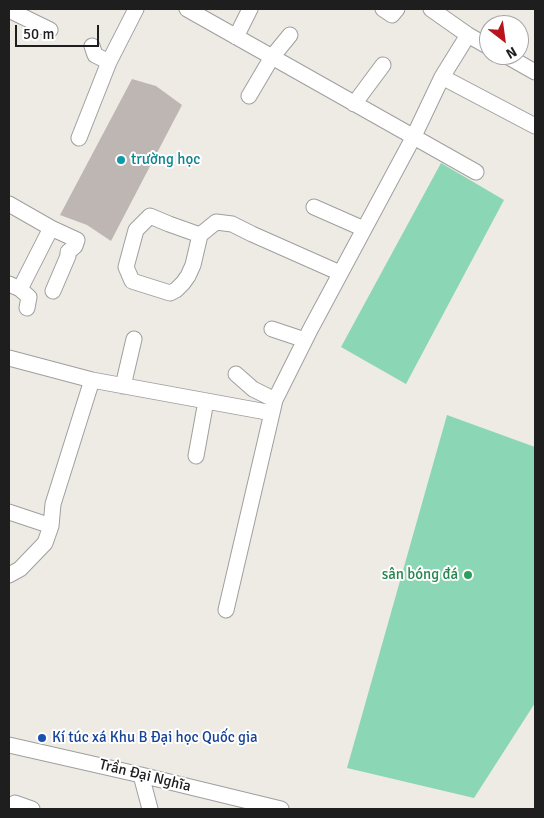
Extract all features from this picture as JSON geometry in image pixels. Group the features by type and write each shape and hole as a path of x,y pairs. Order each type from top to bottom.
{"street":[{"path":"79,138 109,62 136,9"},
{"path":"187,9 476,172"},
{"path":"236,37 250,9"},
{"path":"383,9 392,15 397,9"},
{"path":"430,9 479,41"},
{"path":"9,10 50,30"},
{"path":"249,96 272,57 290,35"},
{"path":"226,610 274,407 305,340 413,138 442,77 468,35"},
{"path":"92,46 95,55 109,62"},
{"path":"354,104 383,65"},
{"path":"523,65 535,72"},
{"path":"442,77 535,126"},
{"path":"9,204 77,240 75,246 68,252 55,286"},
{"path":"314,207 364,229"},
{"path":"200,235 150,216 136,230 126,267 132,281 170,293 176,290 183,284 193,265 200,235 216,222 232,224 340,273"},
{"path":"27,308 29,296 14,286 52,228"},
{"path":"272,329 305,340"},
{"path":"123,386 134,339"},
{"path":"9,358 92,380 123,386 206,401 274,407"},
{"path":"236,374 274,407"},
{"path":"9,575 20,569 45,543 51,526 53,504 92,380"},
{"path":"196,456 206,401"},
{"path":"9,512 51,526"},
{"name":"Trần Đại Nghĩa","path":"9,745 141,775 273,809"},
{"path":"141,775 150,809"},
{"path":"12,809 15,803 32,809"}],"green space":[{"path":"441,163 504,200 406,384 341,347"},
{"name":"sân bóng đá","path":"447,415 535,447 535,703 474,798 347,768"}],"building":[{"name":"trường học","path":"132,79 156,86 182,105 111,241 87,225 60,215"}],"place":[{"name":"trường học","path":"121,160"},
{"name":"sân bóng đá","path":"468,575"},
{"name":"Kí túc xá Khu B Đại học Quốc gia","path":"42,738"}]}
